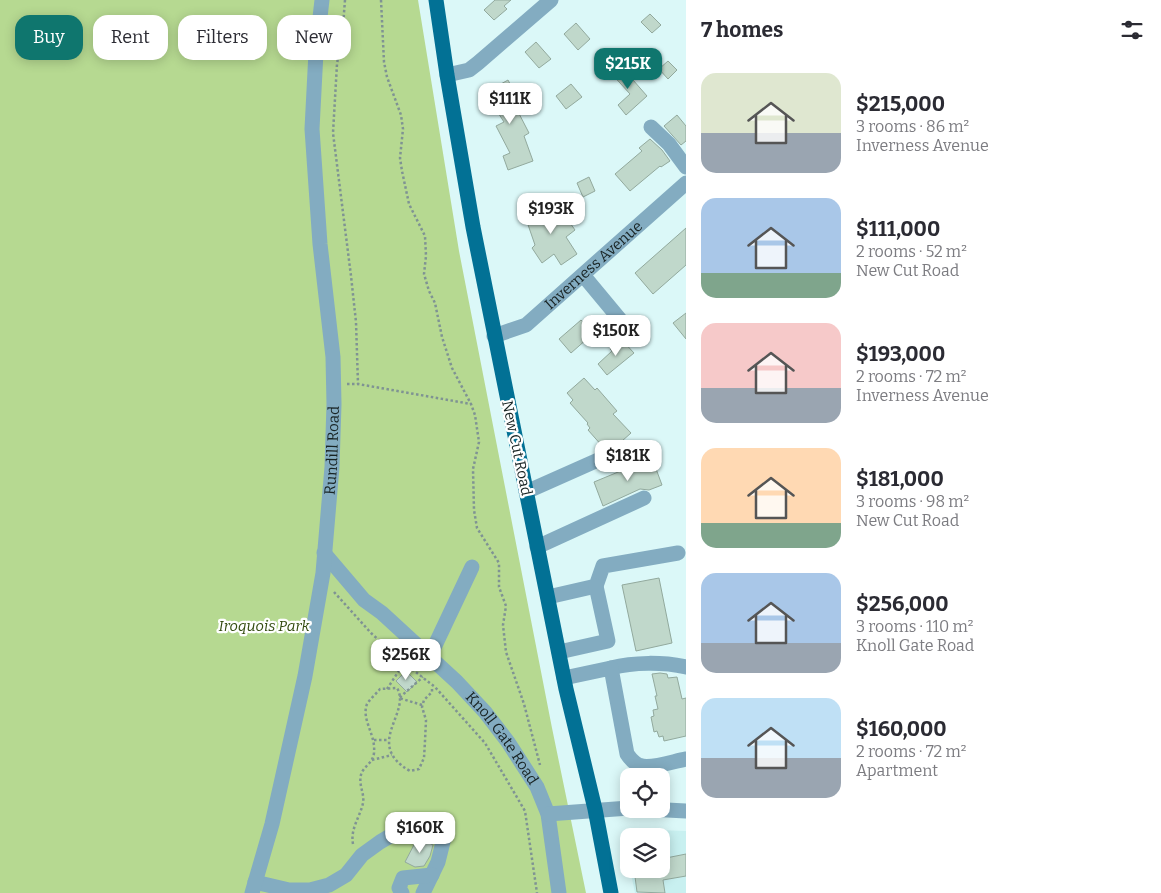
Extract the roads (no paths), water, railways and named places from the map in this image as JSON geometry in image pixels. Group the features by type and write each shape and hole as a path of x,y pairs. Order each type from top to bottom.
{"main road":[{"name":"New Cut Road","path":"436,0 473,227 494,336 564,678 595,809 611,893"}],"street":[{"name":"Rundill Road","path":"253,888 272,824 299,703 320,588 332,466 334,394 332,356 320,244 312,129 315,61 322,0"},
{"path":"447,75 469,70 551,0"},
{"path":"651,127 669,144 686,167"},
{"name":"Inverness Avenue","path":"494,336 526,325 686,184"},
{"path":"582,275 632,334"},
{"path":"526,492 606,456"},
{"path":"538,548 644,498"},
{"name":"Knoll Gate Road","path":"324,553 364,600 382,613 430,656 484,712 508,742 537,787 548,814 559,893"},
{"path":"559,652 608,641 596,586 603,566 678,553"},
{"path":"430,656 472,567"},
{"path":"548,596 596,586"},
{"path":"564,678 626,664 677,665 686,667"},
{"path":"611,668 627,754 632,761 639,766 648,767 686,759"},
{"path":"548,814 620,808"},
{"path":"670,810 686,811"},
{"path":"253,888 310,890 329,884 346,875 358,859 380,842 402,829 436,831 442,842 438,862 423,893"},
{"path":"402,893 399,888 403,878 432,875"}],"park label":[{"name":"Iroquois Park","path":"264,626"}]}
